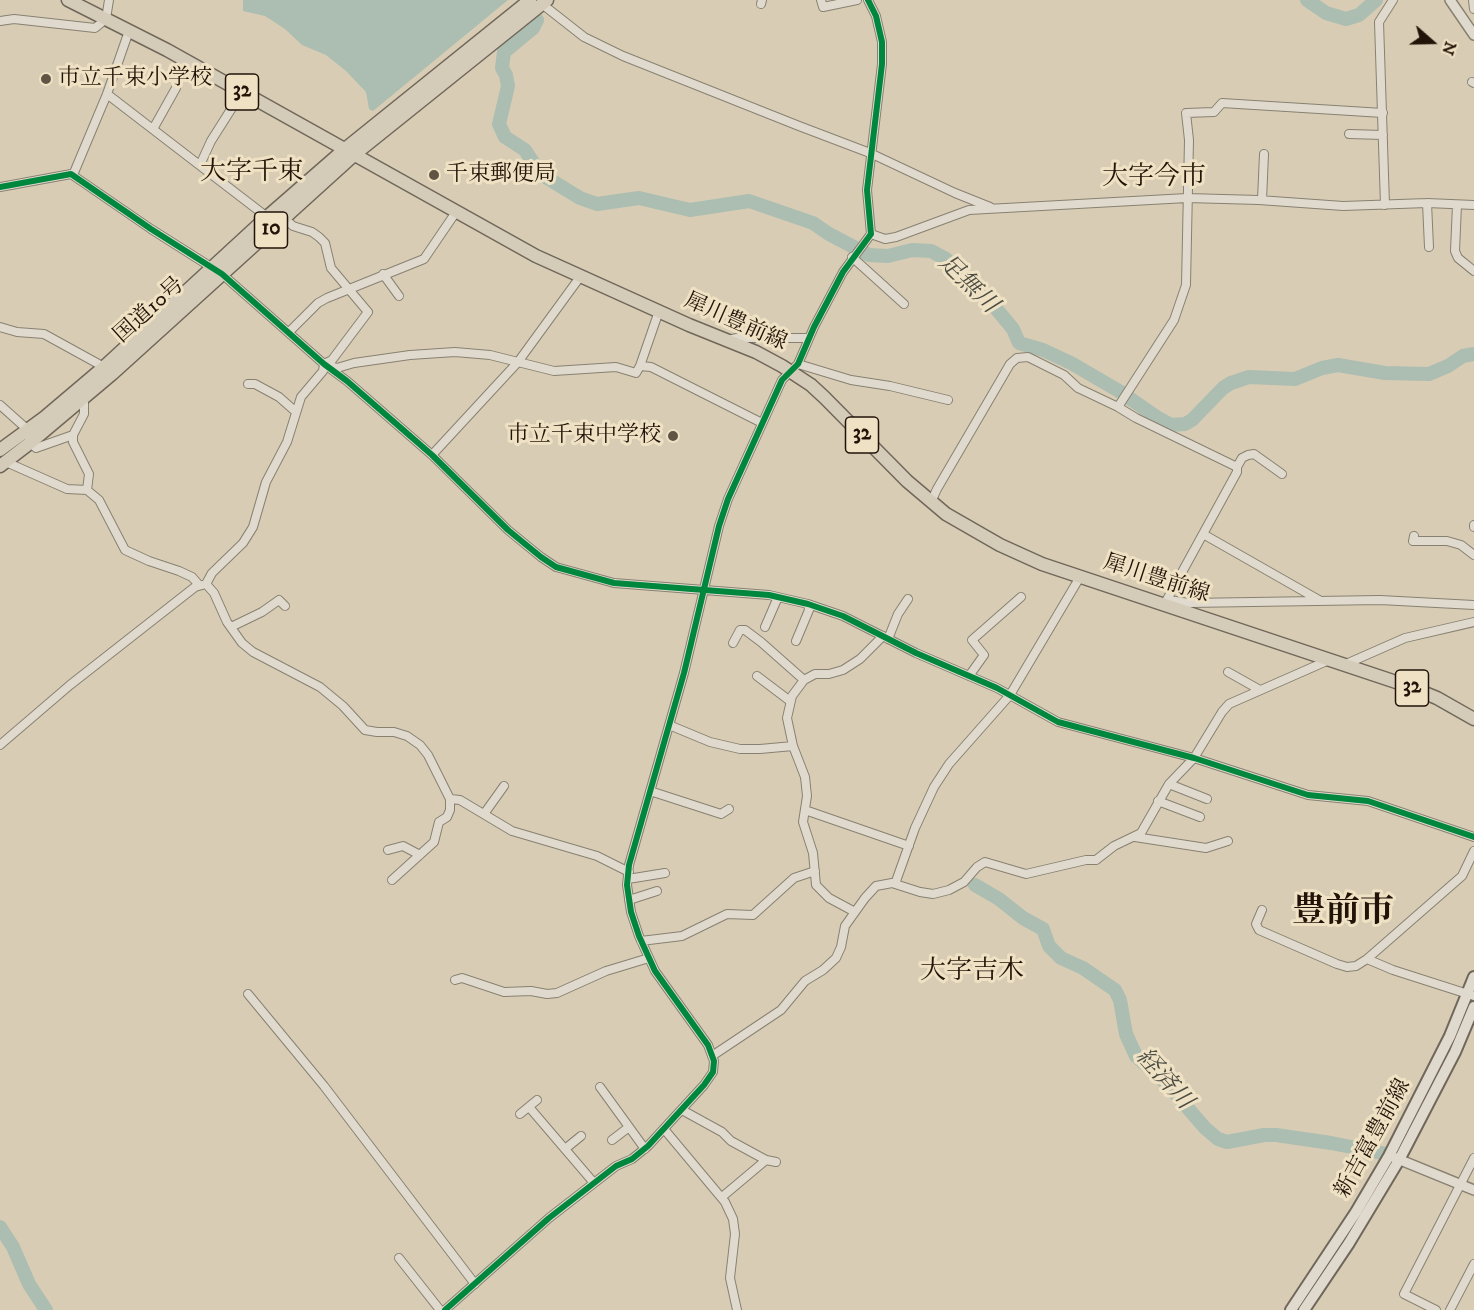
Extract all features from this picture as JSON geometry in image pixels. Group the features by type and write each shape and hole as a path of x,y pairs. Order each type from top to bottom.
{"main road":[{"name":"犀川豊前線","path":"69,0 242,92 536,256 659,311 794,367 907,481 931,502 946,514 1000,545 1080,578 1167,602 1347,664 1426,694 1474,718"},
{"name":"国道10号","path":"2,459 217,270 284,218 350,152 530,0"},
{"name":"国道10号","path":"29,437 84,399 217,270 267,216 545,2"},
{"name":"新吉富豊前線","path":"1291,1310 1394,1158 1471,995 1474,977"},
{"name":"新吉富豊前線","path":"1304,1310 1349,1243 1394,1158 1450,1061 1473,1011"}],"street":[{"path":"0,21 14,19 95,28 106,19 110,0"},
{"path":"821,0 823,7 857,0"},
{"path":"445,1310 549,1218 616,1166 632,1159 645,1149 682,1110 713,1072 714,1061 708,1045 655,971 641,941 631,912 628,875 728,499 782,380 794,367 852,256 871,234 867,190 882,64 882,42 876,16 868,0"},
{"path":"1385,205 1379,22 1393,0"},
{"path":"1450,0 1474,34"},
{"path":"1473,0 1474,9"},
{"path":"545,2 584,37 623,56 870,153 955,193 994,208"},
{"path":"73,175 107,94 129,31"},
{"path":"153,129 176,88"},
{"path":"200,165 211,141 242,92"},
{"path":"107,94 267,216 284,218 292,226 312,232 325,243 331,268 368,312 332,360 324,364"},
{"path":"1118,407 1174,320 1186,285 1189,140 1186,113 1214,112 1221,103 1383,113"},
{"path":"1348,134 1383,135"},
{"path":"1262,200 1264,154"},
{"path":"0,187 67,174 73,175 151,229 217,270 432,455 508,530 549,564 573,573 614,583 778,597 808,604 843,616 1010,695 1058,722 1194,758 1308,795 1368,801 1474,837"},
{"path":"871,234 885,239 896,237 969,210 1187,198 1262,200 1343,206 1427,203 1474,205"},
{"path":"1427,203 1429,247"},
{"path":"1457,205 1455,251 1458,258 1474,271"},
{"path":"289,332 318,303 349,287 424,259 456,212"},
{"path":"852,256 904,304"},
{"path":"383,274 399,296"},
{"path":"432,455 518,362 580,277"},
{"path":"324,364 337,368 354,363 410,355 455,352 490,355 554,371 616,367 636,373 659,311"},
{"path":"0,327 17,332 44,334 104,367"},
{"path":"727,340 809,338"},
{"path":"931,502 1007,368 1017,358 1028,357 1040,362 1064,375 1078,388 1237,467"},
{"path":"0,745 70,685 202,584 243,543 253,528 266,482 287,442 301,397 323,371 324,364"},
{"path":"640,366 651,367 762,423"},
{"path":"794,367 948,400"},
{"path":"248,384 255,384 279,397 296,412"},
{"path":"84,399 84,414 73,435 73,442 88,474 87,490"},
{"path":"0,405 36,448 73,435"},
{"path":"1282,474 1254,454 1248,454 1242,458 1237,467 1238,472 1167,602 1380,600 1474,605"},
{"path":"2,459 67,489 87,490 99,500 125,550 192,577 214,593 242,644 320,687 343,706 365,730 394,732 407,736 420,745 429,755 450,799 450,810 447,817 439,822 434,842 392,880"},
{"path":"1203,534 1320,601"},
{"path":"1414,536 1413,541 1447,541 1461,544 1474,555"},
{"path":"895,884 934,787 949,764 1010,695 1080,578"},
{"path":"765,627 778,597"},
{"path":"969,676 984,655 972,640 1021,597"},
{"path":"855,912 821,891 816,885 813,853 803,822 807,796 805,777 793,746 787,718 790,701 804,680 815,674 829,674 843,670 860,659 886,637 908,599"},
{"path":"231,627 262,612 279,600 285,606"},
{"path":"796,641 809,610 808,604"},
{"path":"1347,664 1405,638 1474,622"},
{"path":"733,643 740,630 745,630 804,680"},
{"path":"712,1056 781,1010 805,981 823,970 836,958 841,947 845,926 876,885 895,884 933,894 949,890 964,882 985,862 1026,874 1086,860 1096,860 1114,846 1142,833 1169,784 1194,758 1222,712 1229,705 1331,660"},
{"path":"1228,672 1260,690"},
{"path":"757,676 790,701"},
{"path":"669,725 710,742 740,749 793,746"},
{"path":"1169,784 1207,799"},
{"path":"484,814 504,786"},
{"path":"650,791 721,814 729,809"},
{"path":"450,799 459,800 512,831 597,856 628,875 665,873"},
{"path":"1158,801 1200,817"},
{"path":"805,810 909,846"},
{"path":"1135,837 1206,848 1228,841"},
{"path":"388,850 403,846 420,855"},
{"path":"1262,910 1256,927 1264,933 1343,966 1356,966 1462,876 1474,850"},
{"path":"641,941 682,936 727,914 753,915 794,878 815,871"},
{"path":"629,900 657,891"},
{"path":"455,980 462,978 504,992 557,993 606,971 650,958"},
{"path":"1367,959 1392,970 1471,995"},
{"path":"248,994 324,1086 475,1284"},
{"path":"600,1087 645,1149"},
{"path":"520,1114 537,1100"},
{"path":"529,1107 594,1183"},
{"path":"682,1110 722,1132 731,1141 766,1160 776,1162"},
{"path":"612,1140 629,1127"},
{"path":"664,1129 722,1197 733,1219 735,1234 730,1278 737,1310"},
{"path":"565,1149 581,1136"},
{"path":"1394,1158 1474,1190"},
{"path":"1436,1310 1404,1294 1474,1158"},
{"path":"722,1197 766,1160"},
{"path":"399,1258 440,1310"},
{"path":"1450,1310 1474,1264"}],"shaded area":[{"path":"243,0 508,0 373,111 369,109 366,92 346,71 326,55 302,45 285,29 265,16 243,11"}],"waterway":[{"path":"1307,0 1326,13 1346,19 1359,15 1376,0"},
{"name":"足無川","path":"535,18 537,20 533,28 504,52 502,68 508,86 499,124 505,137 525,150 544,176 580,198 597,204 639,198 690,210 749,201 813,223 869,255 888,256 912,250 931,251 946,259 989,300 1013,329 1019,343 1043,350 1071,363 1171,425 1185,424 1192,420 1223,388 1249,377 1295,379 1322,368 1338,365 1385,373 1429,374 1448,366 1463,356 1474,354"},
{"name":"経済川","path":"975,885 1043,929 1049,946 1061,958 1083,968 1115,990 1120,1000 1126,1034 1136,1056 1167,1084 1205,1128 1218,1139 1227,1142 1276,1135 1382,1153"},
{"path":"0,1227 13,1247 29,1284 46,1310"}],"cycle path":[{"path":"445,1310 549,1218 616,1166 632,1159 648,1146 704,1085 713,1072 714,1061 708,1045 655,971 639,936 631,912 627,885 629,865 684,673 719,526 728,499 782,380 798,364 814,327 843,272 871,234 867,190 882,64 882,42 876,16 868,0"},
{"path":"0,187 71,174 222,274 432,455 508,530 556,567 614,583 769,595 808,604 843,616 916,653 997,688 1058,722 1194,758 1308,795 1368,801 1474,837"}],"place":[{"name":"市立千束小学校","path":"46,79"},
{"name":"千束郵便局","path":"434,175"},
{"name":"市立千束中学校","path":"673,436"}],"district":[{"name":"大字千束","path":"252,174"},
{"name":"大字今市","path":"1154,179"},
{"name":"豊前市","path":"1343,914"},
{"name":"大字吉木","path":"972,973"}]}
